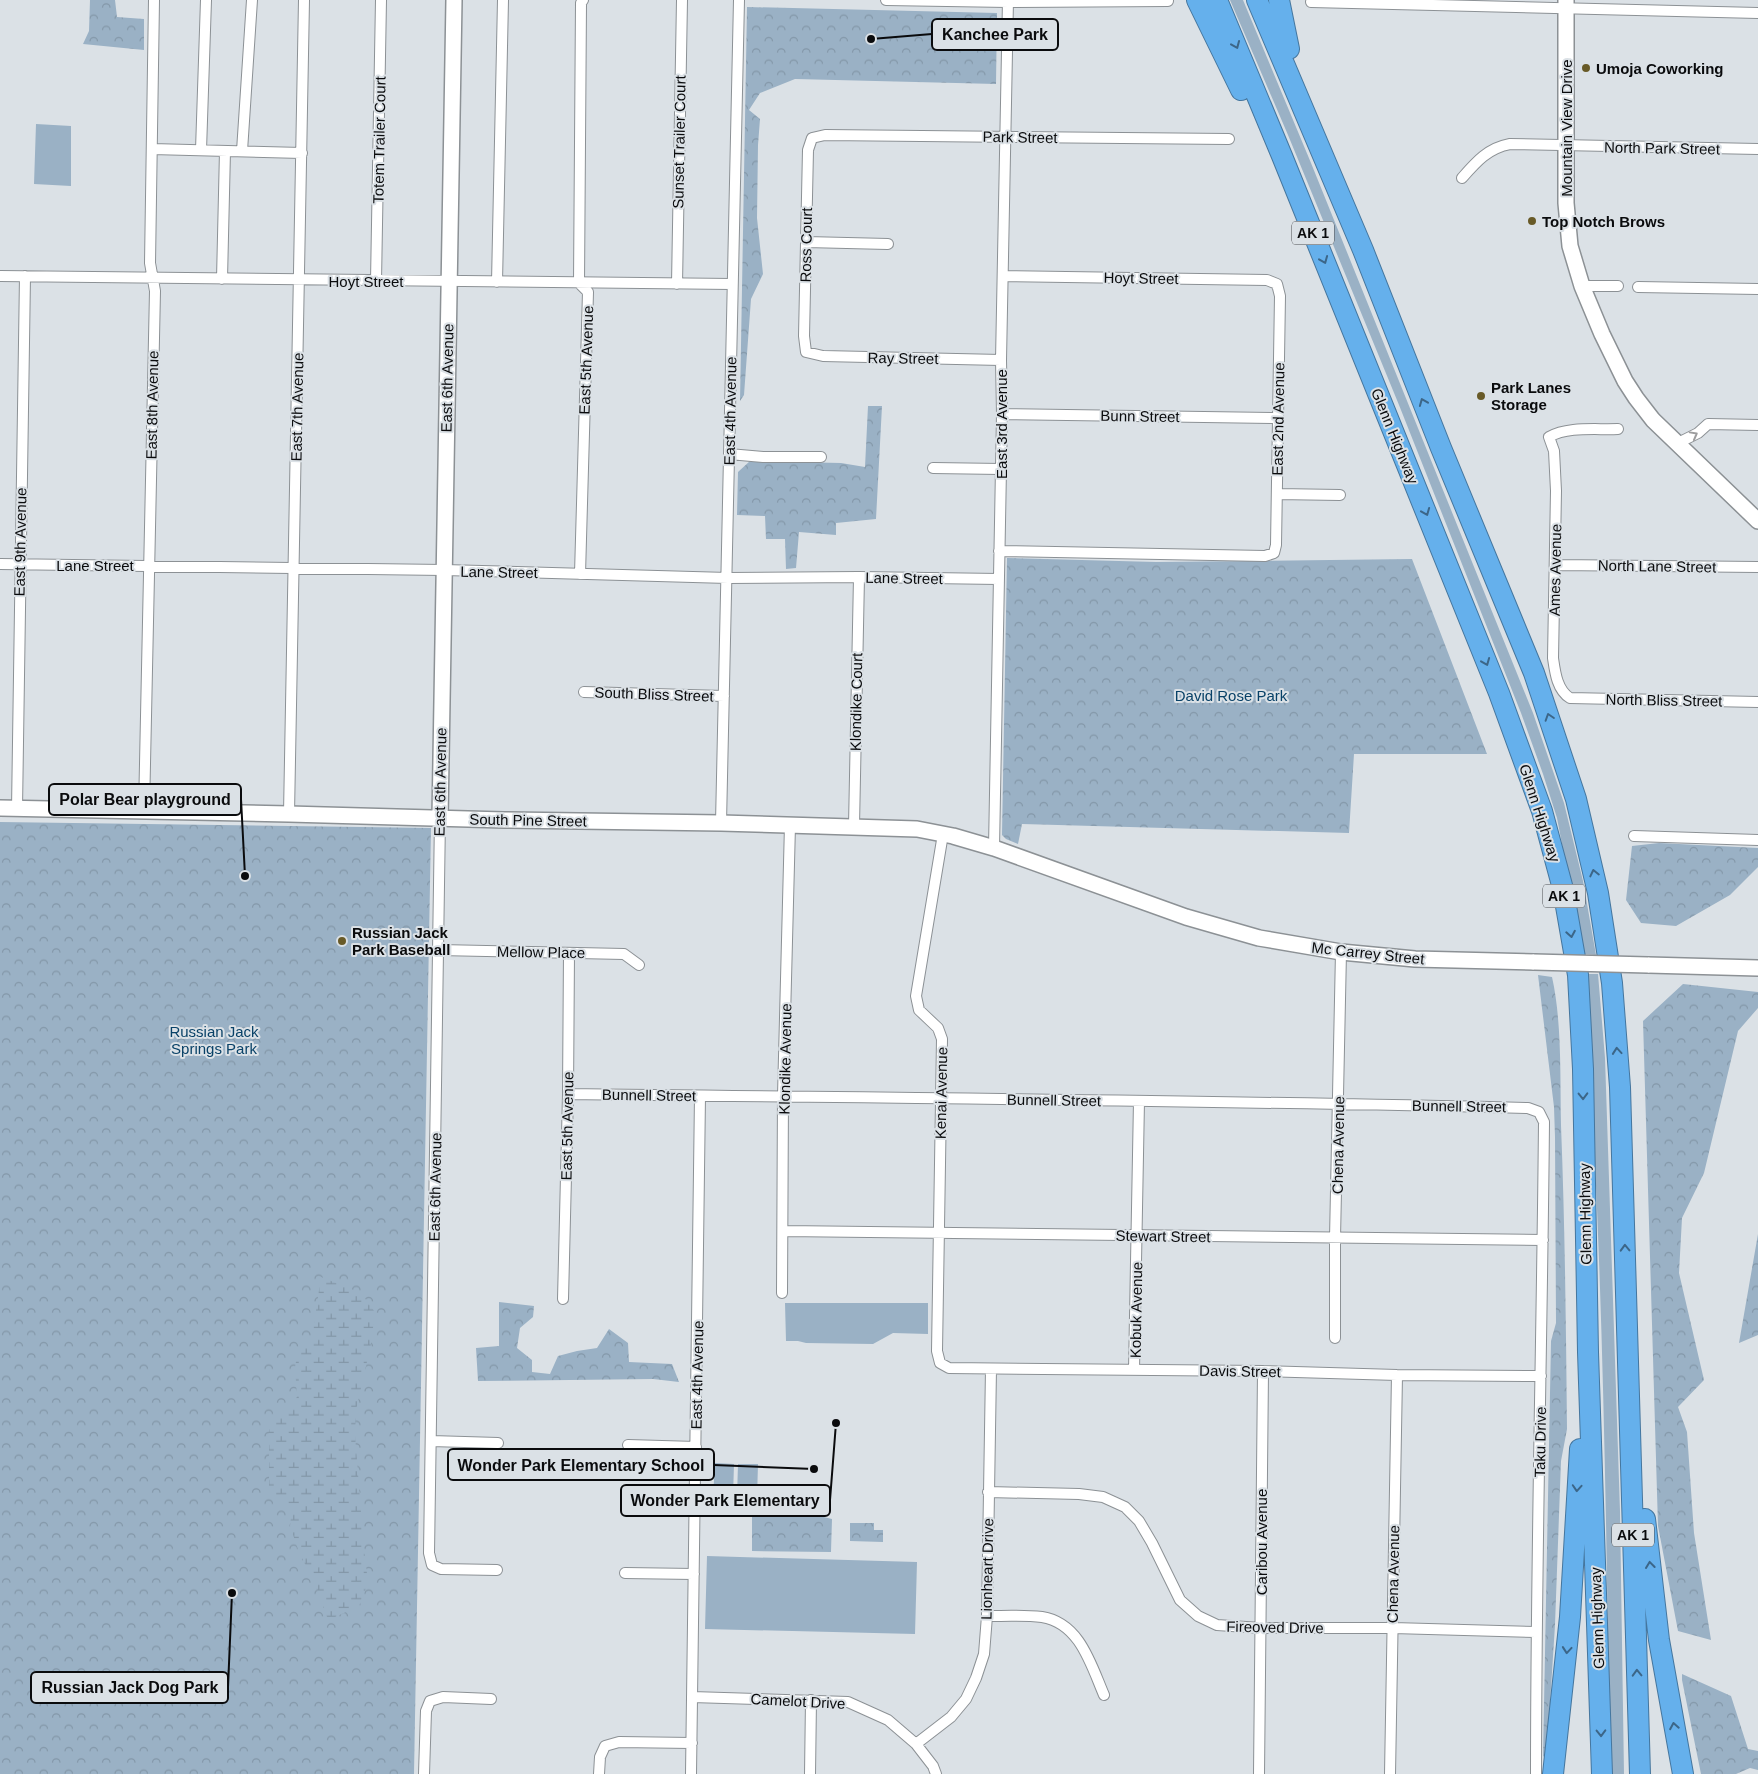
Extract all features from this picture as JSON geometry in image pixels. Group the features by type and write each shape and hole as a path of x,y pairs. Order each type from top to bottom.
{"highway":[{"path":"1197,0 1312,233"},
{"name":"Glenn Highway","path":"1217,0 1499,693 1542,811 1563,889 1578,984 1583,1069 1588,1352 1602,1774"},
{"name":"AK 1","path":"1257,0 1363,250 1534,672 1576,798 1598,893 1612,983 1620,1087 1640,1774"},
{"path":"1279,0 1289,51 1363,250"},
{"path":"1626,1297 1649,1557 1659,1640 1683,1774"},
{"path":"1554,1774 1570,1617 1577,1486 1588,1352"}],"street":[{"name":"East 8th Avenue","path":"144,811 155,291 150,263 154,0"},
{"path":"201,150 206,0"},
{"path":"242,151 252,0"},
{"name":"East 7th Avenue","path":"289,814 304,0"},
{"name":"Totem Trailer Court","path":"376,281 381,0"},
{"name":"East 6th Avenue","path":"454,0 428,1553 432,1565 441,1569 497,1570"},
{"path":"497,282 503,0"},
{"name":"East 5th Avenue","path":"580,574 588,292 579,283 581,2 583,0"},
{"name":"Sunset Trailer Court","path":"677,284 682,0"},
{"name":"East 4th Avenue","path":"721,823 728,578 732,284 739,0"},
{"path":"886,0 1168,1"},
{"name":"East 3rd Avenue","path":"994,848 1008,1"},
{"path":"1311,2 1566,4 1758,13"},
{"name":"Mountain View Drive","path":"1566,4 1566,203 1570,246 1582,286 1602,334 1625,381 1654,420 1758,521"},
{"name":"Park Street","path":"812,138 825,135 1229,139"},
{"name":"Ross Court","path":"806,352 804,336 808,150 812,138"},
{"name":"North Park Street","path":"1462,178 1479,159 1500,146 1510,144 1758,149"},
{"path":"152,149 302,153"},
{"path":"222,279 225,151"},
{"path":"806,242 888,244"},
{"name":"Hoyt Street","path":"0,276 732,284"},
{"name":"East 9th Avenue","path":"17,809 25,276"},
{"name":"Hoyt Street","path":"1003,276 1267,280 1277,284"},
{"name":"East 2nd Avenue","path":"999,551 1266,556 1274,553 1276,545 1280,296 1277,284"},
{"path":"1582,286 1618,286"},
{"path":"1638,287 1758,289"},
{"name":"Ray Street","path":"806,352 823,356 1001,360"},
{"name":"Bunn Street","path":"1002,414 1277,418"},
{"path":"1678,443 1698,433 1708,424 1758,425"},
{"name":"Ames Avenue","path":"1570,698 1561,689 1554,669 1553,658 1556,565 1555,462 1554,451 1549,437 1557,432 1568,430 1618,429"},
{"path":"729,454 763,457 821,457"},
{"path":"933,468 1001,469"},
{"path":"1277,494 1340,495"},
{"name":"Lane Street","path":"0,564 444,570 728,578 858,577 999,580"},
{"name":"North Lane Street","path":"1556,565 1758,567"},
{"name":"Klondike Court","path":"854,826 858,577"},
{"name":"South Bliss Street","path":"584,692 724,696"},
{"name":"North Bliss Street","path":"1570,698 1758,702"},
{"name":"South Pine Street","path":"0,808 522,821 854,826 916,829 943,834 994,848"},
{"name":"Klondike Avenue","path":"782,1294 784,1231 783,1095 790,825"},
{"name":"Kenai Avenue","path":"940,1363 937,1351 942,1039 938,1028 919,1010 916,996 943,834"},
{"path":"1634,836 1758,840"},
{"name":"Mc Carrey Street","path":"994,848 1186,917 1259,938 1341,952 1415,960 1758,968"},
{"name":"Mellow Place","path":"439,950 624,954 639,965"},
{"name":"Chena Avenue","path":"1336,1338 1335,1238 1341,952"},
{"name":"East 5th Avenue","path":"563,1299 569,953"},
{"name":"Bunnell Street","path":"568,1094 783,1095 1339,1104 1528,1108 1539,1112"},
{"name":"East 4th Avenue","path":"691,1774 700,1096"},
{"name":"Kobuk Avenue","path":"1134,1370 1138,1236 1139,1101"},
{"name":"Taku Drive","path":"1536,1774 1536,1632 1544,1122 1539,1112"},
{"name":"Stewart Street","path":"784,1231 1543,1240"},
{"name":"Davis Street","path":"940,1363 949,1368 1541,1376"},
{"name":"Lionheart Drive","path":"916,1744 951,1717 966,1699 984,1654 987,1616 991,1368"},
{"name":"Caribou Avenue","path":"1259,1774 1262,1371"},
{"name":"Chena Avenue","path":"1390,1774 1397,1375"},
{"path":"430,1441 498,1443"},
{"path":"628,1445 696,1447"},
{"name":"Fireoved Drive","path":"988,1492 1079,1494 1103,1498 1125,1506 1139,1521 1180,1600 1198,1616 1217,1625 1260,1628 1393,1628 1536,1632"},
{"path":"625,1573 694,1574"},
{"path":"987,1616 1043,1617 1063,1624 1076,1636 1084,1649 1104,1695"},
{"name":"Camelot Drive","path":"692,1697 848,1702 888,1720 916,1744 933,1766 936,1774"},
{"path":"424,1774 426,1712 430,1701 443,1698 490,1699"},
{"path":"810,1774 811,1700"},
{"path":"599,1774 600,1757 605,1746 619,1742 692,1743"}],"green space":[{"path":"90,0 115,0 117,17 144,19 144,50 83,44 89,31"},
{"path":"1230,0 1243,0 1311,163 1533,713 1564,803 1583,881 1596,955 1583,954 1557,818 1521,713 1399,405 1288,135"},
{"path":"747,7 997,13 996,84 795,79 760,93 749,110 760,119 757,218 763,274 751,299 744,395 740,401"},
{"path":"36,124 71,126 71,186 34,184"},
{"path":"868,406 882,406 876,519 836,523 836,535 799,532 796,568 786,569 785,539 766,539 765,516 737,515 738,472 750,461 841,463 865,467"},
{"name":"David Rose Park","path":"1007,558 1156,562 1412,559 1487,754 1354,754 1349,833 1022,824 1018,844 1006,839 1002,835"},
{"name":"Russian Jack Springs Park","path":"0,822 431,828 414,1774 0,1774"},
{"path":"1659,843 1758,848 1758,867 1730,895 1676,926 1641,923 1626,900 1632,846"},
{"path":"1584,974 1598,974 1605,1058 1620,1511 1624,1774 1610,1774 1600,1274"},
{"path":"1538,975 1552,977 1559,1031 1567,1429 1561,1461 1555,1625 1547,1751 1543,1757 1551,1341 1556,1323 1555,1137 1554,1107"},
{"path":"1683,984 1758,992 1758,1008 1738,1031 1704,1173 1682,1218 1679,1273 1704,1380 1678,1407 1687,1432 1694,1533 1711,1640 1678,1631 1658,1526 1643,1021"},
{"path":"1758,1234 1758,1335 1739,1343"},
{"path":"321,1277 361,1293 375,1312 371,1344 356,1410 355,1435 368,1583 359,1606 335,1617 327,1617 314,1582 299,1552 290,1526 292,1508 269,1492 269,1430 297,1397 295,1367 298,1351 312,1337"},
{"path":"499,1302 534,1306 533,1317 520,1328 517,1348 532,1360 532,1372 550,1374 558,1356 597,1348 609,1329 628,1343 629,1362 672,1364 679,1382 653,1379 478,1381 476,1348 499,1346"},
{"path":"785,1303 928,1303 928,1334 893,1333 873,1344 786,1341"},
{"path":"715,1463 734,1464 733,1497 713,1497"},
{"path":"738,1464 758,1464 757,1498 737,1497"},
{"path":"752,1513 811,1514 832,1519 831,1552 752,1551"},
{"path":"850,1523 874,1523 874,1530 883,1530 883,1542 850,1541"},
{"path":"707,1556 917,1562 915,1634 705,1629"},
{"path":"1682,1674 1731,1696 1748,1749 1758,1751 1758,1770 1750,1768 1736,1774 1701,1774"}],"place":[{"name":"Kanchee Park","path":"871,39"},
{"name":"Umoja Coworking","path":"1586,68"},
{"name":"Top Notch Brows","path":"1532,221"},
{"name":"Park Lanes Storage","path":"1481,396"},
{"name":"Polar Bear playground","path":"245,876"},
{"name":"Russian Jack Park Baseball","path":"342,941"},
{"name":"Wonder Park Elementary","path":"836,1423"},
{"name":"Wonder Park Elementary School","path":"814,1469"},
{"name":"Russian Jack Dog Park","path":"232,1593"}]}
